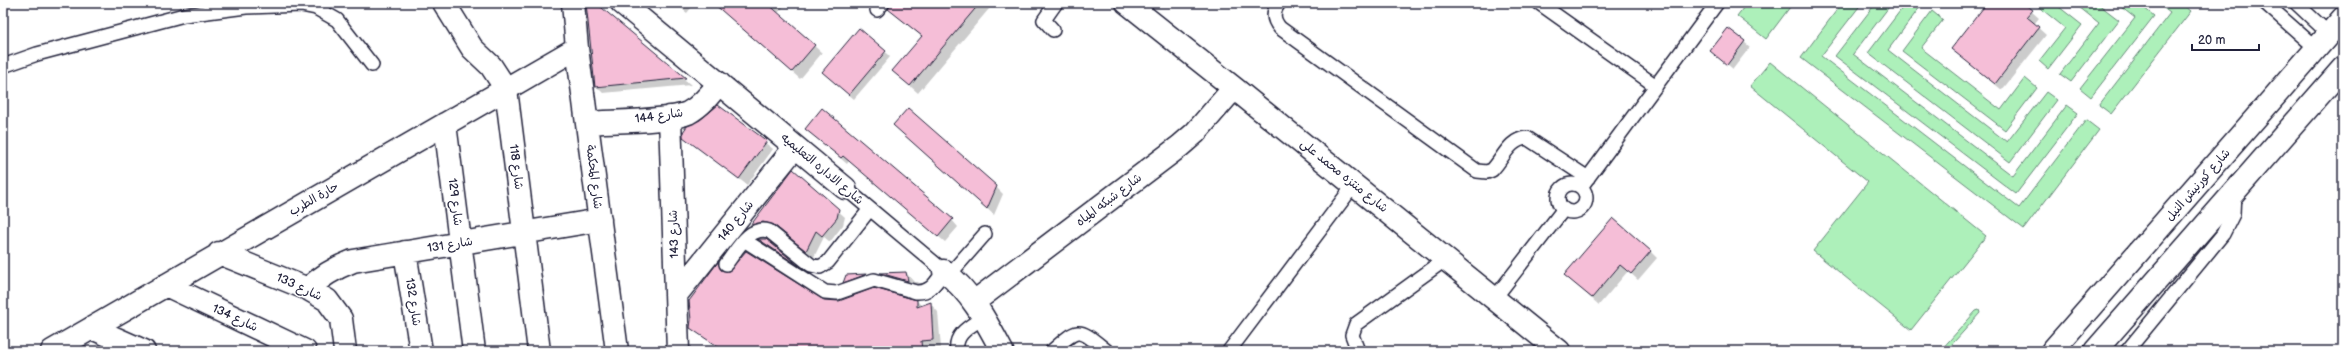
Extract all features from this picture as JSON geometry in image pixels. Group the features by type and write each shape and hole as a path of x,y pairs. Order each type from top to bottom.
{"main road":[{"name":"شارع 118","path":"444,3 472,48 492,66 506,89 539,351"},
{"name":"شارع المحكمة","path":"573,3 577,48 617,351"},
{"name":"شارع الاداره التعليميه","path":"622,3 845,188"},
{"name":"شارع منتزه محمد على","path":"1127,3 1354,184 1559,351"},
{"name":"شارع كورنيش النيل","path":"2052,351 2330,34"},
{"name":"حارة الطرب","path":"52,351 219,253 577,48"},
{"path":"2095,351 2343,68"},
{"name":"شارع 144","path":"587,123 670,117 687,113 705,101 718,83"},
{"name":"شارع شبكه المياه","path":"979,309 1195,134 1234,88"},
{"name":"شارع 143","path":"670,117 678,351"},
{"name":"شارع 129","path":"445,124 474,351"},
{"name":"شارع 140","path":"676,295 795,147"},
{"name":"شارع 131","path":"308,289 318,279 336,267 353,261 600,220"},
{"name":"شارع 132","path":"406,252 421,351"},
{"name":"شارع 133","path":"219,253 308,289 327,300 341,319 345,351"},
{"name":"شارع الاداره التعليميه","path":"947,273 979,309 1002,351"},
{"name":"شارع 134","path":"166,285 279,345 305,351"},
{"path":"92,328 144,351"}],"lane":[{"path":"1053,30 1044,20 1056,3"},
{"path":"1279,3 1274,18 1280,28 1477,171 1487,172 1492,170 1513,143 1521,138 1527,138 1585,182"},
{"path":"1540,3 1656,86"},
{"path":"1563,210 1576,212 1583,207 1586,199 1585,182 1717,3"},
{"path":"2266,3 2278,14 2330,34"},
{"path":"2296,3 2330,34"},
{"path":"3,66 37,54 184,15 246,6 302,5 316,8 337,20 372,65"},
{"path":"1563,210 1557,200 1560,189 1570,183 1585,182"},
{"path":"1229,351 1354,184"},
{"name":"شارع الاداره التعليميه","path":"845,188 947,273"},
{"path":"2127,351 2223,234 2233,214 2234,192"},
{"path":"726,264 744,240 758,229 769,231 811,265 820,267 828,262 870,209"},
{"path":"1494,298 1563,210"},
{"path":"744,240 820,289 831,293 874,280 922,292 932,288 985,234"},
{"path":"1358,351 1352,335 1356,324 1446,259"},
{"path":"957,351 957,339 979,309"},
{"path":"1052,351 1072,333 1077,332 1087,335 1107,351"}],"green space":[{"path":"1747,3 1793,3 1766,39 1737,16"},
{"path":"1842,3 1862,3 1821,56 2019,208 2086,120 2099,130 2024,229 1801,58"},
{"path":"1876,3 1892,3 1853,54 2013,176 2067,105 2078,113 2016,194 1835,56"},
{"path":"1906,3 1923,3 1888,50 2007,142 2046,92 2057,100 2010,162 1868,53"},
{"path":"2034,3 2054,3 2082,25 2048,69 2039,61 2065,28"},
{"path":"2074,3 2097,3 2119,20 2071,82 2060,74 2099,23"},
{"path":"2116,3 2138,3 2154,16 2091,97 2080,88 2135,18"},
{"path":"2157,3 2181,3 2191,11 2111,114 2099,105 2170,13"},
{"path":"1932,11 1943,20 1921,48 2001,110 2025,78 2037,88 2005,130 1902,51"},
{"path":"1770,62 1986,236 1911,330 1813,251 1868,182 1750,86"},
{"path":"1979,310 1980,313 1946,351 1940,351 1976,311"}],"building":[{"path":"586,3 596,3 686,78 595,87"},
{"path":"713,3 767,3 815,45 792,72"},
{"path":"891,3 980,3 910,86 892,71 922,36 888,9"},
{"path":"1987,3 2023,3 2033,10 2027,17 2039,27 1995,84 1951,49"},
{"path":"859,28 886,51 849,95 822,72"},
{"path":"1728,28 1745,41 1727,65 1710,51"},
{"path":"718,105 767,141 739,179 683,137 683,132 687,126 700,120"},
{"path":"822,108 953,219 938,237 843,156 841,158 805,129"},
{"path":"908,108 997,186 987,209 893,125"},
{"path":"793,169 839,209 837,218 822,236 816,231 806,251 774,225 763,222 750,226"},
{"path":"1613,218 1651,251 1631,274 1620,265 1592,298 1564,275"},
{"path":"758,239 766,239 799,266"},
{"path":"746,251 824,300 839,301 874,288 917,300 917,307 931,302 933,340 921,341 922,351 724,351 690,328 691,320 689,301 718,262 721,270 729,271"},
{"path":"906,272 908,281 880,273"},
{"path":"867,274 843,283 846,275"}]}
